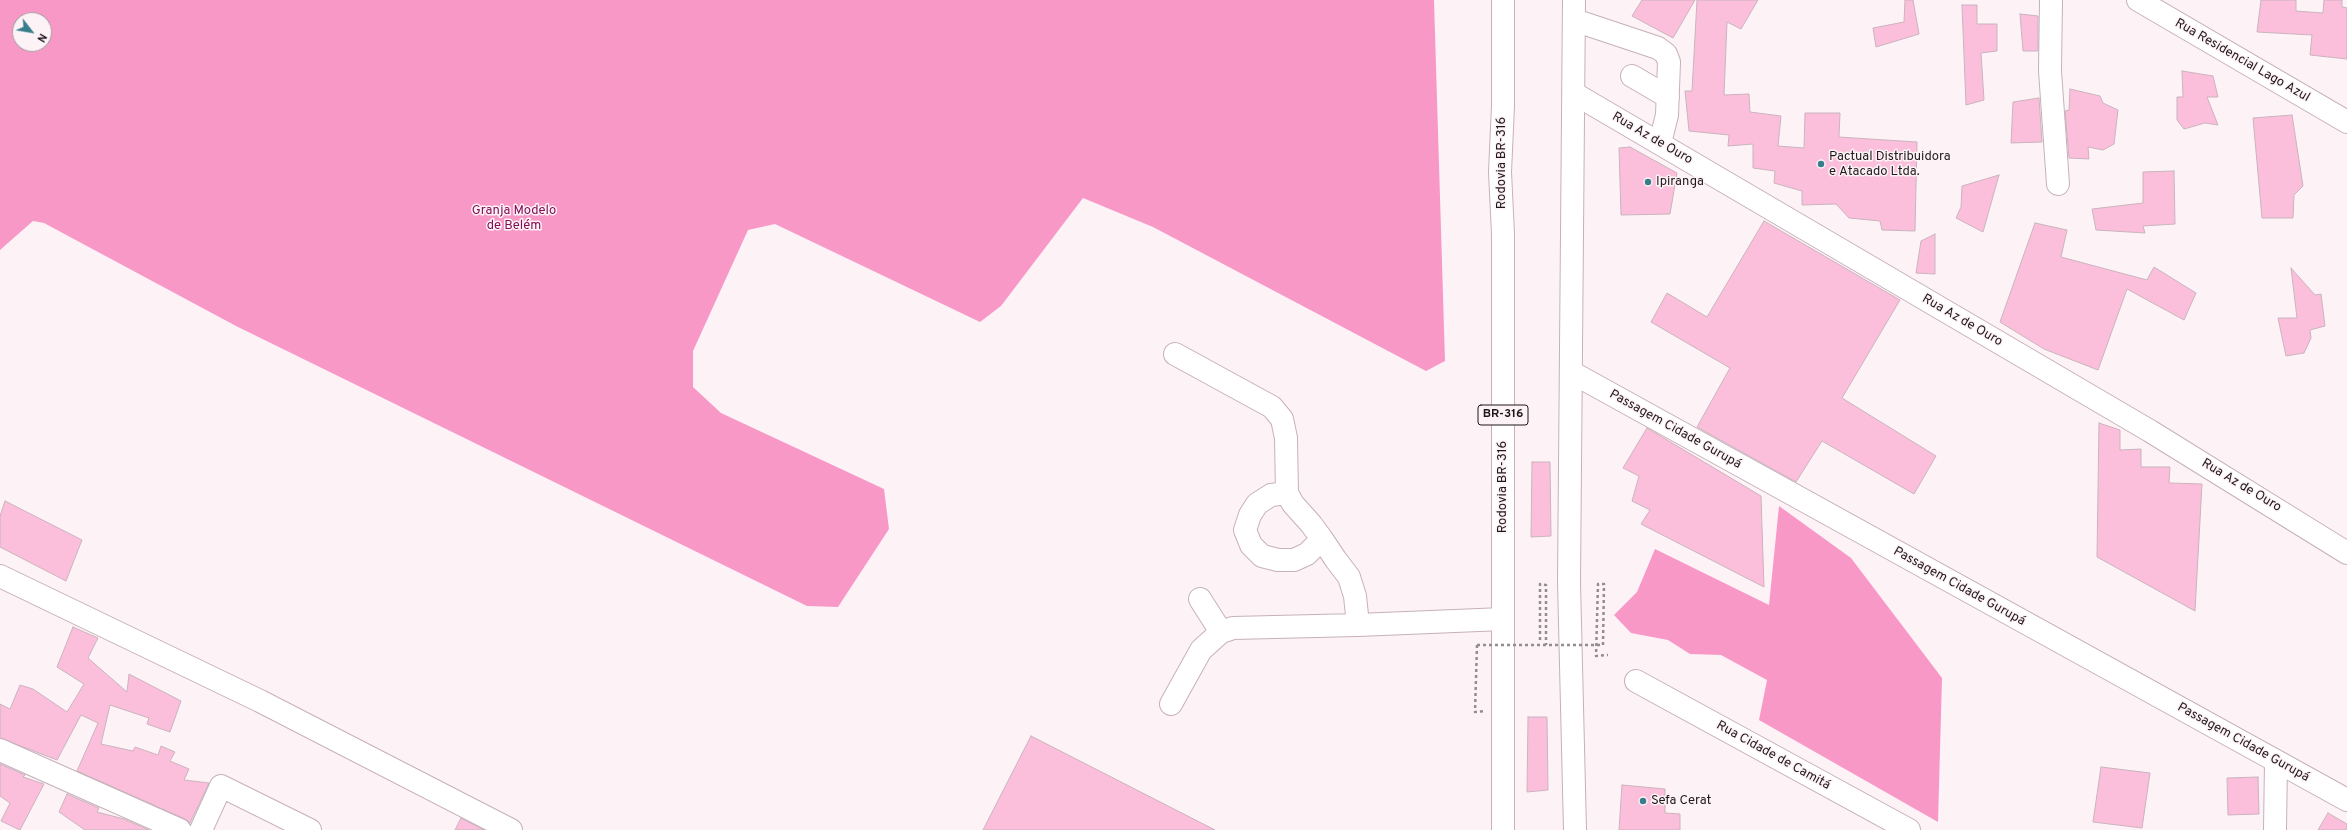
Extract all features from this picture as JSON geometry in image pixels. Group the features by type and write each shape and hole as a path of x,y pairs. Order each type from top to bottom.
{"main road":[{"name":"Rodovia BR-316","path":"1503,0 1503,106 1500,172 1503,242 1504,830"},
{"path":"2051,0 2050,71 2058,184"},
{"name":"Rua Residencial Lago Azul","path":"2138,0 2347,122"},
{"path":"1575,830 1569,582 1575,94 1574,10 1658,48 1666,54 1669,62 1667,115 1660,143"},
{"path":"1632,76 1668,97"},
{"name":"Rua Az de Ouro","path":"1575,94 2150,431 2347,553"},
{"path":"1175,354 1272,407 1282,420 1286,438 1287,493 1293,504 1322,539 1349,577 1355,596 1358,625"},
{"name":"Passagem Cidade Gurupá","path":"1571,372 2347,800"},
{"path":"1287,493 1271,495 1257,504 1250,515 1245,530 1251,545 1262,556 1278,560 1294,560 1308,554 1322,539"},
{"path":"0,576 260,701 511,830"},
{"path":"1200,599 1221,632"},
{"path":"1171,704 1201,650 1221,632 1233,628 1358,625 1503,618"},
{"name":"Rua Cidade de Camitá","path":"1636,681 1909,830"},
{"path":"0,750 180,830"},
{"path":"2275,830 2276,762"},
{"path":"201,830 222,786 310,830"}],"path":[{"path":"1540,640 1540,584 1546,585 1546,644"},
{"path":"1486,704 1486,711 1475,712 1477,644 1546,644 1603,644 1604,584 1598,584 1596,656 1608,655"},
{"path":"1483,642 1483,650"}],"green space":[{"name":"Granja Modelo de Belém","path":"0,0 1434,0 1445,361 1426,371 1153,227 1083,198 1001,306 980,322 775,224 748,230 693,351 693,387 721,413 884,489 889,529 838,607 807,606 236,326 44,223 33,221 0,250"},
{"path":"1779,506 1851,558 1942,678 1938,822 1759,720 1767,680 1721,655 1690,654 1668,640 1631,633 1614,615 1637,592 1655,549 1769,605"}],"building":[{"path":"1642,0 1695,0 1673,38 1632,16"},
{"path":"1697,0 1758,0 1741,29 1727,22 1724,95 1749,94 1750,112 1781,116 1778,146 1804,148 1805,113 1840,113 1839,137 1917,142 1915,231 1882,230 1880,221 1849,218 1836,204 1802,205 1802,191 1774,183 1775,171 1753,168 1753,144 1728,146 1729,135 1689,131 1685,91 1692,91"},
{"path":"1905,0 1913,0 1919,34 1876,47 1873,28 1904,22"},
{"path":"2261,0 2296,0 2296,11 2323,13 2324,0 2342,0 2342,7 2347,8 2347,59 2310,55 2312,35 2257,32"},
{"path":"1962,5 1977,5 1977,24 1997,24 1997,51 1981,53 1984,100 1966,105"},
{"path":"2020,14 2038,16 2038,51 2023,51"},
{"path":"2182,71 2213,76 2218,97 2207,97 2218,125 2205,123 2184,129 2177,120 2177,97 2183,97"},
{"path":"2070,89 2100,96 2103,103 2118,110 2114,144 2103,150 2088,147 2089,159 2069,158 2065,111 2069,110"},
{"path":"2039,98 2042,142 2011,143 2013,102"},
{"path":"2292,115 2303,186 2294,195 2293,218 2262,218 2253,118"},
{"name":"Ipiranga","path":"1630,147 1677,173 1670,214 1621,215 1619,148"},
{"path":"2174,171 2175,224 2143,226 2145,233 2096,230 2092,209 2143,203 2143,172"},
{"path":"1999,175 1983,232 1956,218 1961,207 1962,186"},
{"path":"1764,221 1900,300 1842,398 1936,456 1914,494 1822,441 1796,482 1697,427 1730,368 1651,322 1667,293 1707,317"},
{"path":"2035,223 2067,230 2061,257 2147,280 2154,267 2196,293 2184,320 2127,289 2098,370 2044,349 2000,322"},
{"path":"1935,234 1935,274 1916,273 1921,241"},
{"path":"2291,268 2315,295 2321,294 2325,326 2310,330 2311,338 2304,353 2286,356 2278,318 2297,318"},
{"path":"2099,423 2120,430 2120,450 2141,449 2141,467 2170,467 2169,483 2202,484 2195,611 2097,557"},
{"path":"1647,428 1761,496 1764,587 1641,524 1650,510 1632,501 1639,476 1623,468"},
{"path":"1532,462 1550,462 1551,536 1531,537"},
{"path":"5,501 82,540 66,581 0,547 0,516"},
{"path":"73,627 98,638 88,658 127,692 129,674 181,701 170,732 147,724 149,718 110,705 101,744 133,751 135,747 158,755 161,746 175,752 170,761 189,769 184,780 209,783 190,823 185,819 77,771 98,723 81,715 57,760 0,738 0,704 10,709 20,685 33,689 67,712 84,684 57,667"},
{"path":"1528,717 1547,717 1548,790 1527,792"},
{"path":"1031,736 1215,830 983,830"},
{"path":"0,764 25,775 23,777 44,784 20,830 1,821 10,803 0,796"},
{"path":"2101,767 2150,773 2142,828 2093,822"},
{"path":"2258,777 2259,814 2228,815 2227,778"},
{"name":"Sefa Cerat","path":"1622,785 1665,789 1665,813 1680,814 1680,830 1619,830"},
{"path":"67,794 99,808 97,812 124,819 149,830 85,830 59,812"},
{"path":"2328,813 2347,824 2347,830 2318,830"},
{"path":"461,818 484,830 455,830"}],"place":[{"name":"Pactual Distribuidora e Atacado Ltda.","path":"1821,164"},
{"name":"Ipiranga","path":"1648,182"},
{"name":"Sefa Cerat","path":"1643,801"}]}
